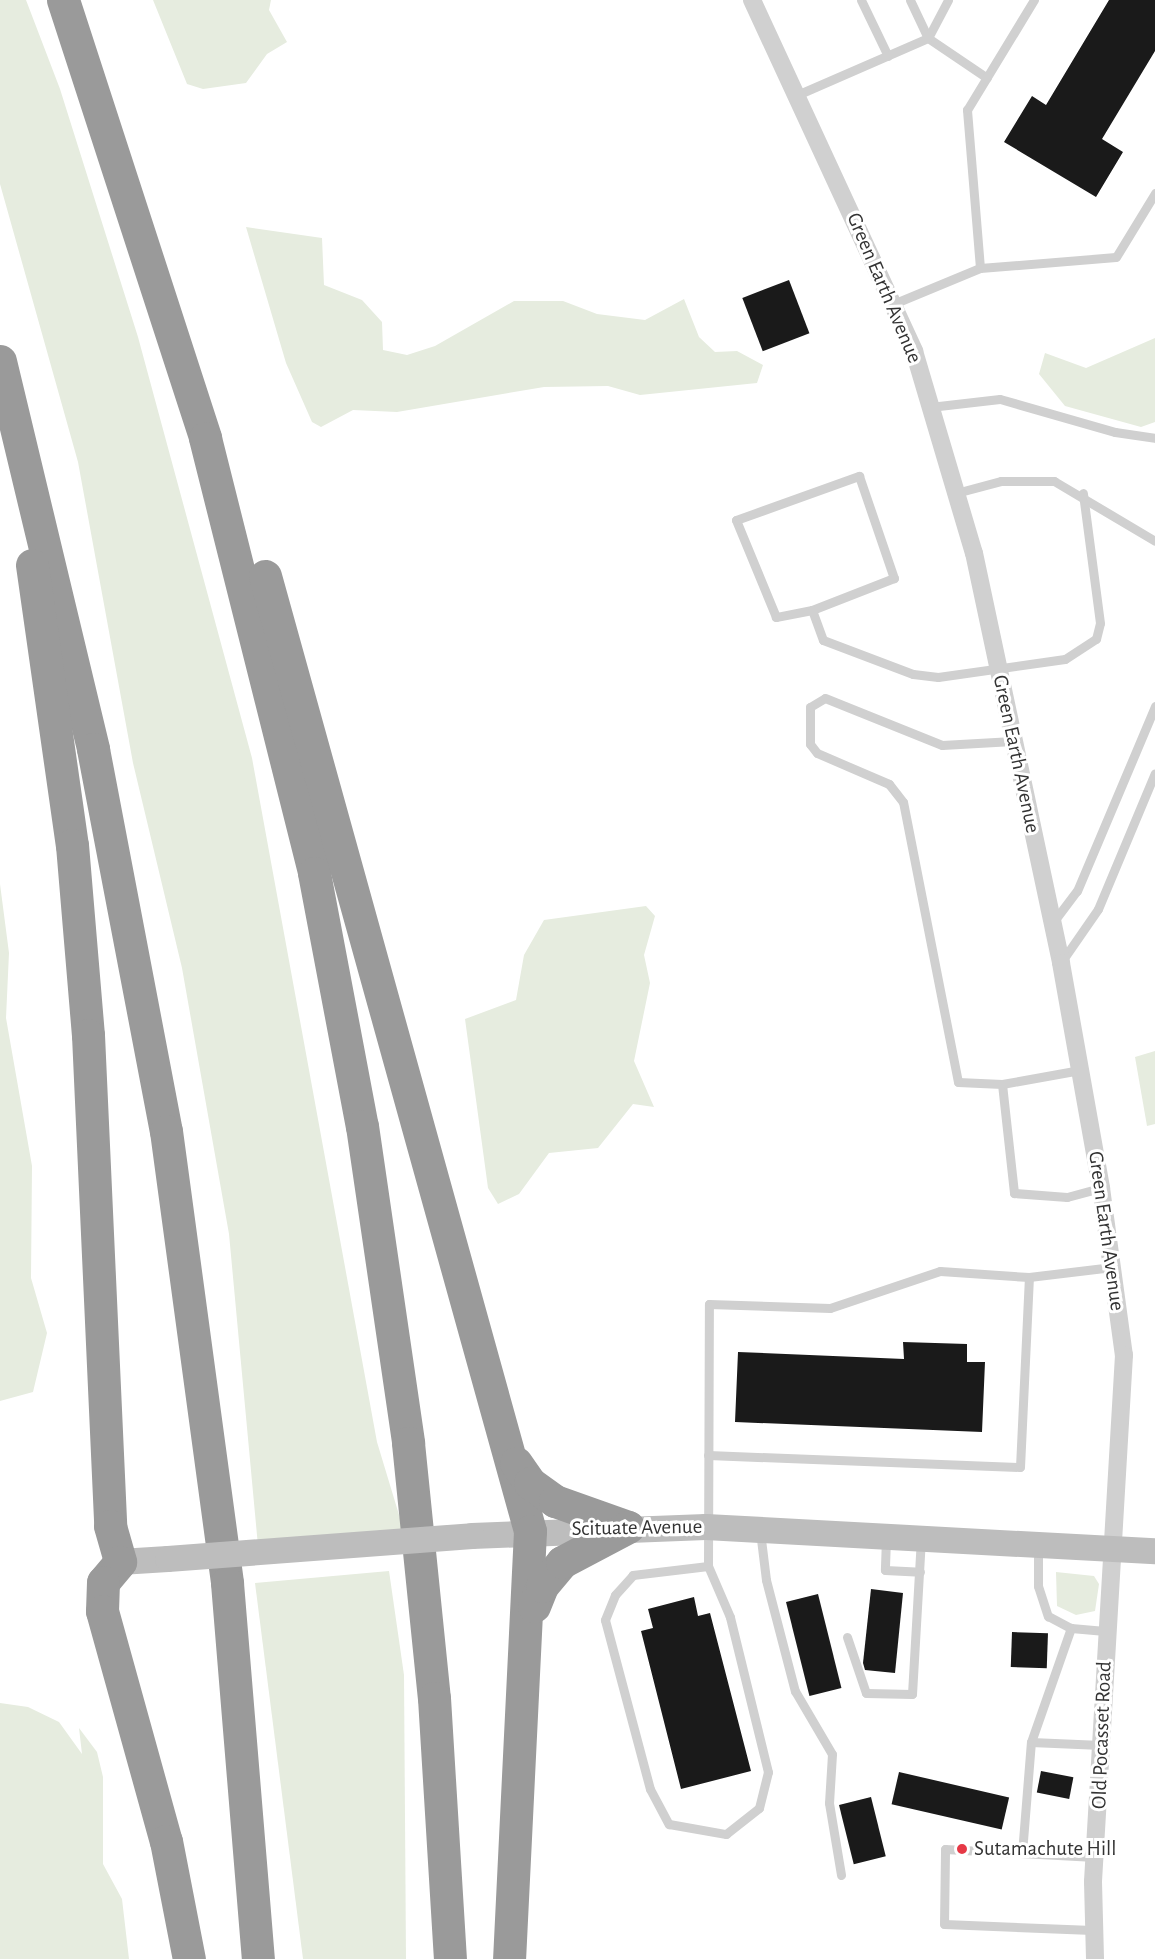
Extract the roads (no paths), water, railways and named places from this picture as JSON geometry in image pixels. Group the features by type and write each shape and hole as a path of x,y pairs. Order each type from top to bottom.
{"highway":[{"path":"63,0 169,315 271,687 360,1116 419,1539 450,1959"},
{"path":"169,315 213,414 267,582 530,1531 529,1631 509,1959"},
{"path":"0,361 96,760 168,1142 227,1583 258,1959"},
{"path":"18,432 79,909 110,1526 120,1562 103,1582 104,1623 166,1841 189,1959"},
{"path":"508,1445 523,1474 545,1496 628,1527"},
{"path":"529,1631 537,1595 553,1570 628,1527"}],"main road":[{"name":"Scituate Avenue","path":"120,1562 530,1531 628,1527 759,1528 1110,1546 1155,1551"}],"street":[{"name":"Green Earth Avenue","path":"752,0 893,304 930,407 956,493 998,670 1061,963 1101,1188 1124,1355 1110,1546"},
{"name":"Old Pocasset Road","path":"1095,1959 1092,1930 1110,1546"}],"lane":[{"path":"861,0 888,56"},
{"path":"910,0 928,38 987,78"},
{"path":"797,95 928,38 948,0"},
{"path":"980,268 967,110 1034,0"},
{"path":"893,304 980,268 1116,257 1155,193"},
{"path":"930,407 1000,399 1115,432 1155,438"},
{"path":"859,476 894,578 812,610 776,617 736,520 859,476"},
{"path":"956,493 1030,478 1054,481 1083,493 1155,541"},
{"path":"812,610 823,640 832,646 914,674 960,677 1065,659 1096,639 1100,623 1083,493"},
{"path":"1013,741 942,745 825,698 810,707 810,744 817,753 889,784 903,801 958,1082 1002,1084 1080,1070"},
{"path":"1052,923 1077,891 1155,706"},
{"path":"1061,963 1098,909 1155,773"},
{"path":"1002,1084 1017,1198 1067,1197 1101,1188"},
{"path":"708,1566 633,1575 615,1594 605,1620 650,1789 669,1824 726,1834 759,1808 768,1772 730,1617 708,1566 706,1527 709,1304 830,1308 940,1271 1029,1277 1112,1267"},
{"path":"708,1455 1020,1467 1029,1277"},
{"path":"759,1528 766,1580 795,1691 832,1754 829,1803 841,1875"},
{"path":"886,1535 885,1570 920,1572"},
{"path":"847,1637 866,1693 912,1694 921,1537"},
{"path":"1038,1542 1038,1586 1048,1616 1071,1628 1105,1631"},
{"path":"1022,1853 1030,1742 1071,1628"},
{"path":"1030,1742 1101,1745"},
{"path":"1092,1930 944,1924 945,1849 1095,1857"}],"place":[{"name":"Sutamachute Hill","path":"962,1849"}]}
